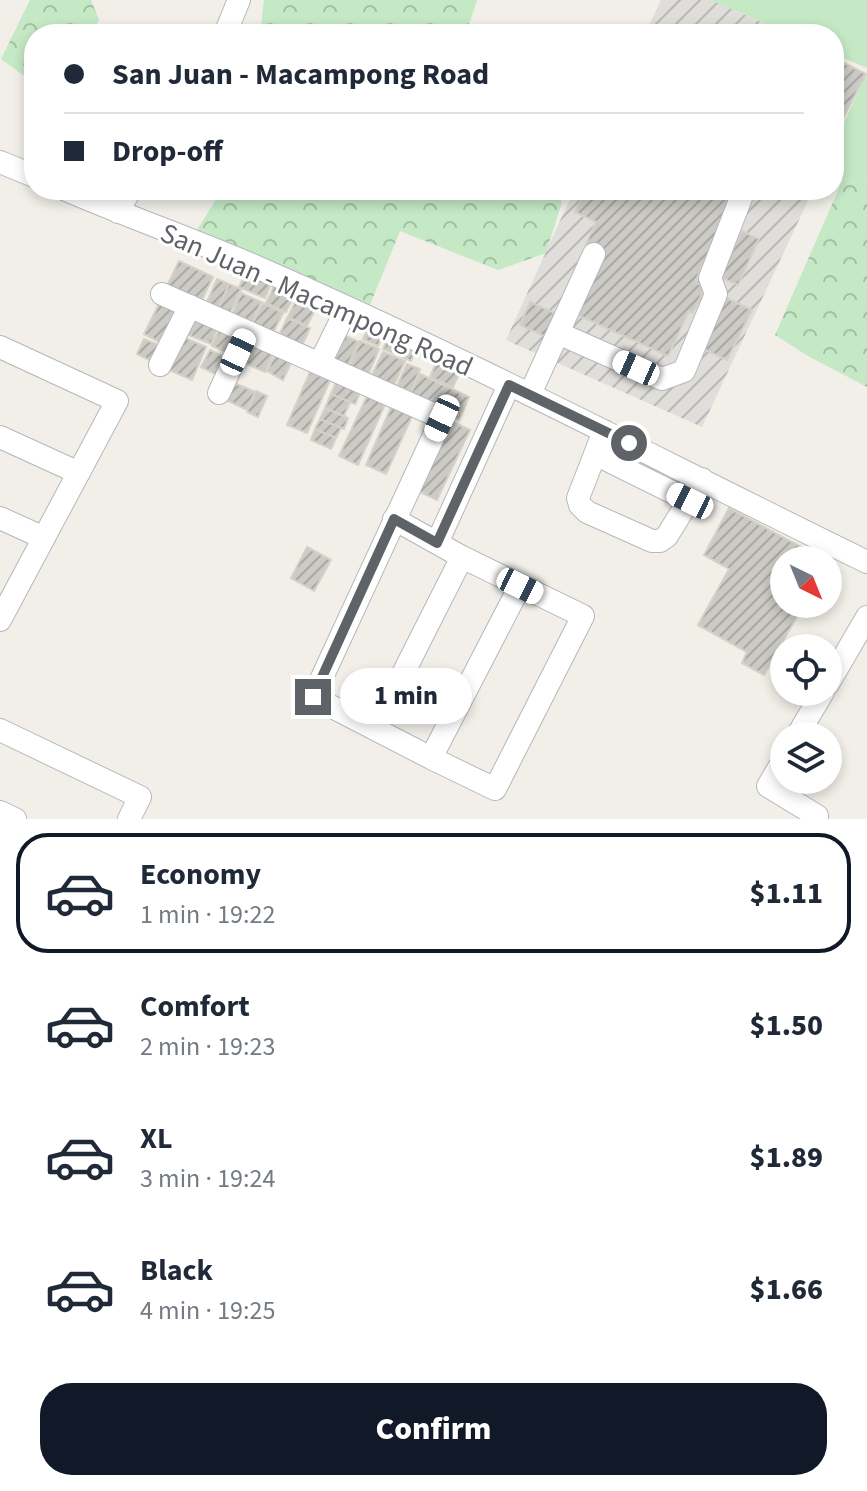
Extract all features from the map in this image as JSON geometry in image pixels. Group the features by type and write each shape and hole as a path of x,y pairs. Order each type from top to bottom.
{"street":[{"path":"229,24 239,0"},
{"path":"0,162 24,172"},
{"name":"San Juan - Macampong Road","path":"90,200 255,266 347,308 867,562"},
{"path":"118,212 125,200"},
{"path":"558,333 662,379 684,371 716,294 710,278 740,200"},
{"path":"437,543 519,390 558,333 594,254"},
{"path":"162,294 442,418 394,519 313,697 495,789 583,616 462,557 394,519"},
{"path":"160,365 190,306"},
{"path":"320,363 347,308"},
{"path":"219,393 247,332"},
{"path":"0,347 117,401 2,610"},
{"path":"604,431 578,498 587,512 652,541 660,541 667,536 702,479"},
{"path":"0,437 79,473"},
{"path":"595,454 690,501"},
{"path":"0,518 44,538"},
{"path":"375,729 462,557"},
{"path":"431,758 520,586"},
{"path":"842,660 867,617"},
{"path":"0,730 140,797 129,819"},
{"path":"781,794 817,816 815,819"},
{"path":"0,812 15,819"}],"shaded area":[{"path":"661,0 711,0 766,24 650,24"},
{"path":"569,200 808,200 702,427 506,340"}],"green space":[{"path":"30,0 91,0 99,20 97,24 24,24 24,76 1,59"},
{"path":"264,0 477,0 469,24 261,24"},
{"path":"711,0 867,0 867,68 844,58 844,24 766,24"},
{"path":"867,73 867,184 844,179 844,122"},
{"path":"844,179 867,184 867,387 775,335 834,200 844,200"},
{"path":"216,200 562,202 546,253 498,270 400,231 370,305 197,230"}],"building":[{"path":"844,63 866,74 844,117"},
{"path":"581,200 732,200 695,282 705,287 693,313 689,311 668,356 573,313 601,251 586,244 596,222 575,212"},
{"path":"742,231 759,239 738,285 720,277"},
{"path":"179,261 213,277 201,302 167,286"},
{"path":"248,268 273,279 265,298 239,287"},
{"path":"217,279 229,284 218,310 206,304"},
{"path":"277,280 297,290 286,312 266,303"},
{"path":"229,284 241,289 229,315 218,310"},
{"path":"241,293 261,302 252,323 232,315"},
{"path":"720,295 752,310 727,360 695,345"},
{"path":"298,296 317,305 307,326 288,317"},
{"path":"160,302 180,313 163,344 144,334"},
{"path":"530,302 557,314 546,337 520,325"},
{"path":"263,303 283,313 273,333 253,323"},
{"path":"193,318 217,328 211,344 186,334"},
{"path":"287,318 310,328 300,350 277,340"},
{"path":"370,324 385,330 378,346 363,339"},
{"path":"219,330 238,338 231,354 212,346"},
{"path":"337,332 359,342 347,367 325,356"},
{"path":"391,332 418,344 411,361 383,349"},
{"path":"183,337 206,347 192,380 169,370"},
{"path":"144,339 163,347 155,363 137,354"},
{"path":"360,341 379,349 369,373 350,366"},
{"path":"248,342 273,353 265,372 240,361"},
{"path":"210,350 228,359 219,376 201,367"},
{"path":"383,352 405,361 394,385 372,375"},
{"path":"276,353 292,361 283,380 267,371"},
{"path":"438,358 462,368 453,387 430,377"},
{"path":"407,364 420,369 411,392 397,386"},
{"path":"310,372 330,380 307,433 287,425"},
{"path":"420,374 469,397 459,420 409,397"},
{"path":"337,380 361,391 355,404 331,394"},
{"path":"230,381 255,392 247,410 222,398"},
{"path":"256,391 267,396 258,417 247,412"},
{"path":"331,394 350,402 344,416 325,408"},
{"path":"368,394 386,402 358,465 339,456"},
{"path":"392,405 413,414 386,474 366,465"},
{"path":"325,408 348,418 344,429 320,419"},
{"path":"320,419 341,428 336,438 315,429"},
{"path":"447,419 470,430 437,500 414,489"},
{"path":"315,429 336,438 331,449 311,440"},
{"path":"729,508 799,546 770,546 770,618 796,618 787,634 770,634 770,664 764,675 742,663 747,652 698,625 729,569 704,555"},
{"path":"307,547 331,560 314,591 291,578"}],"route":[{"path":"313,697 394,519 437,543 509,385 629,443"}]}
